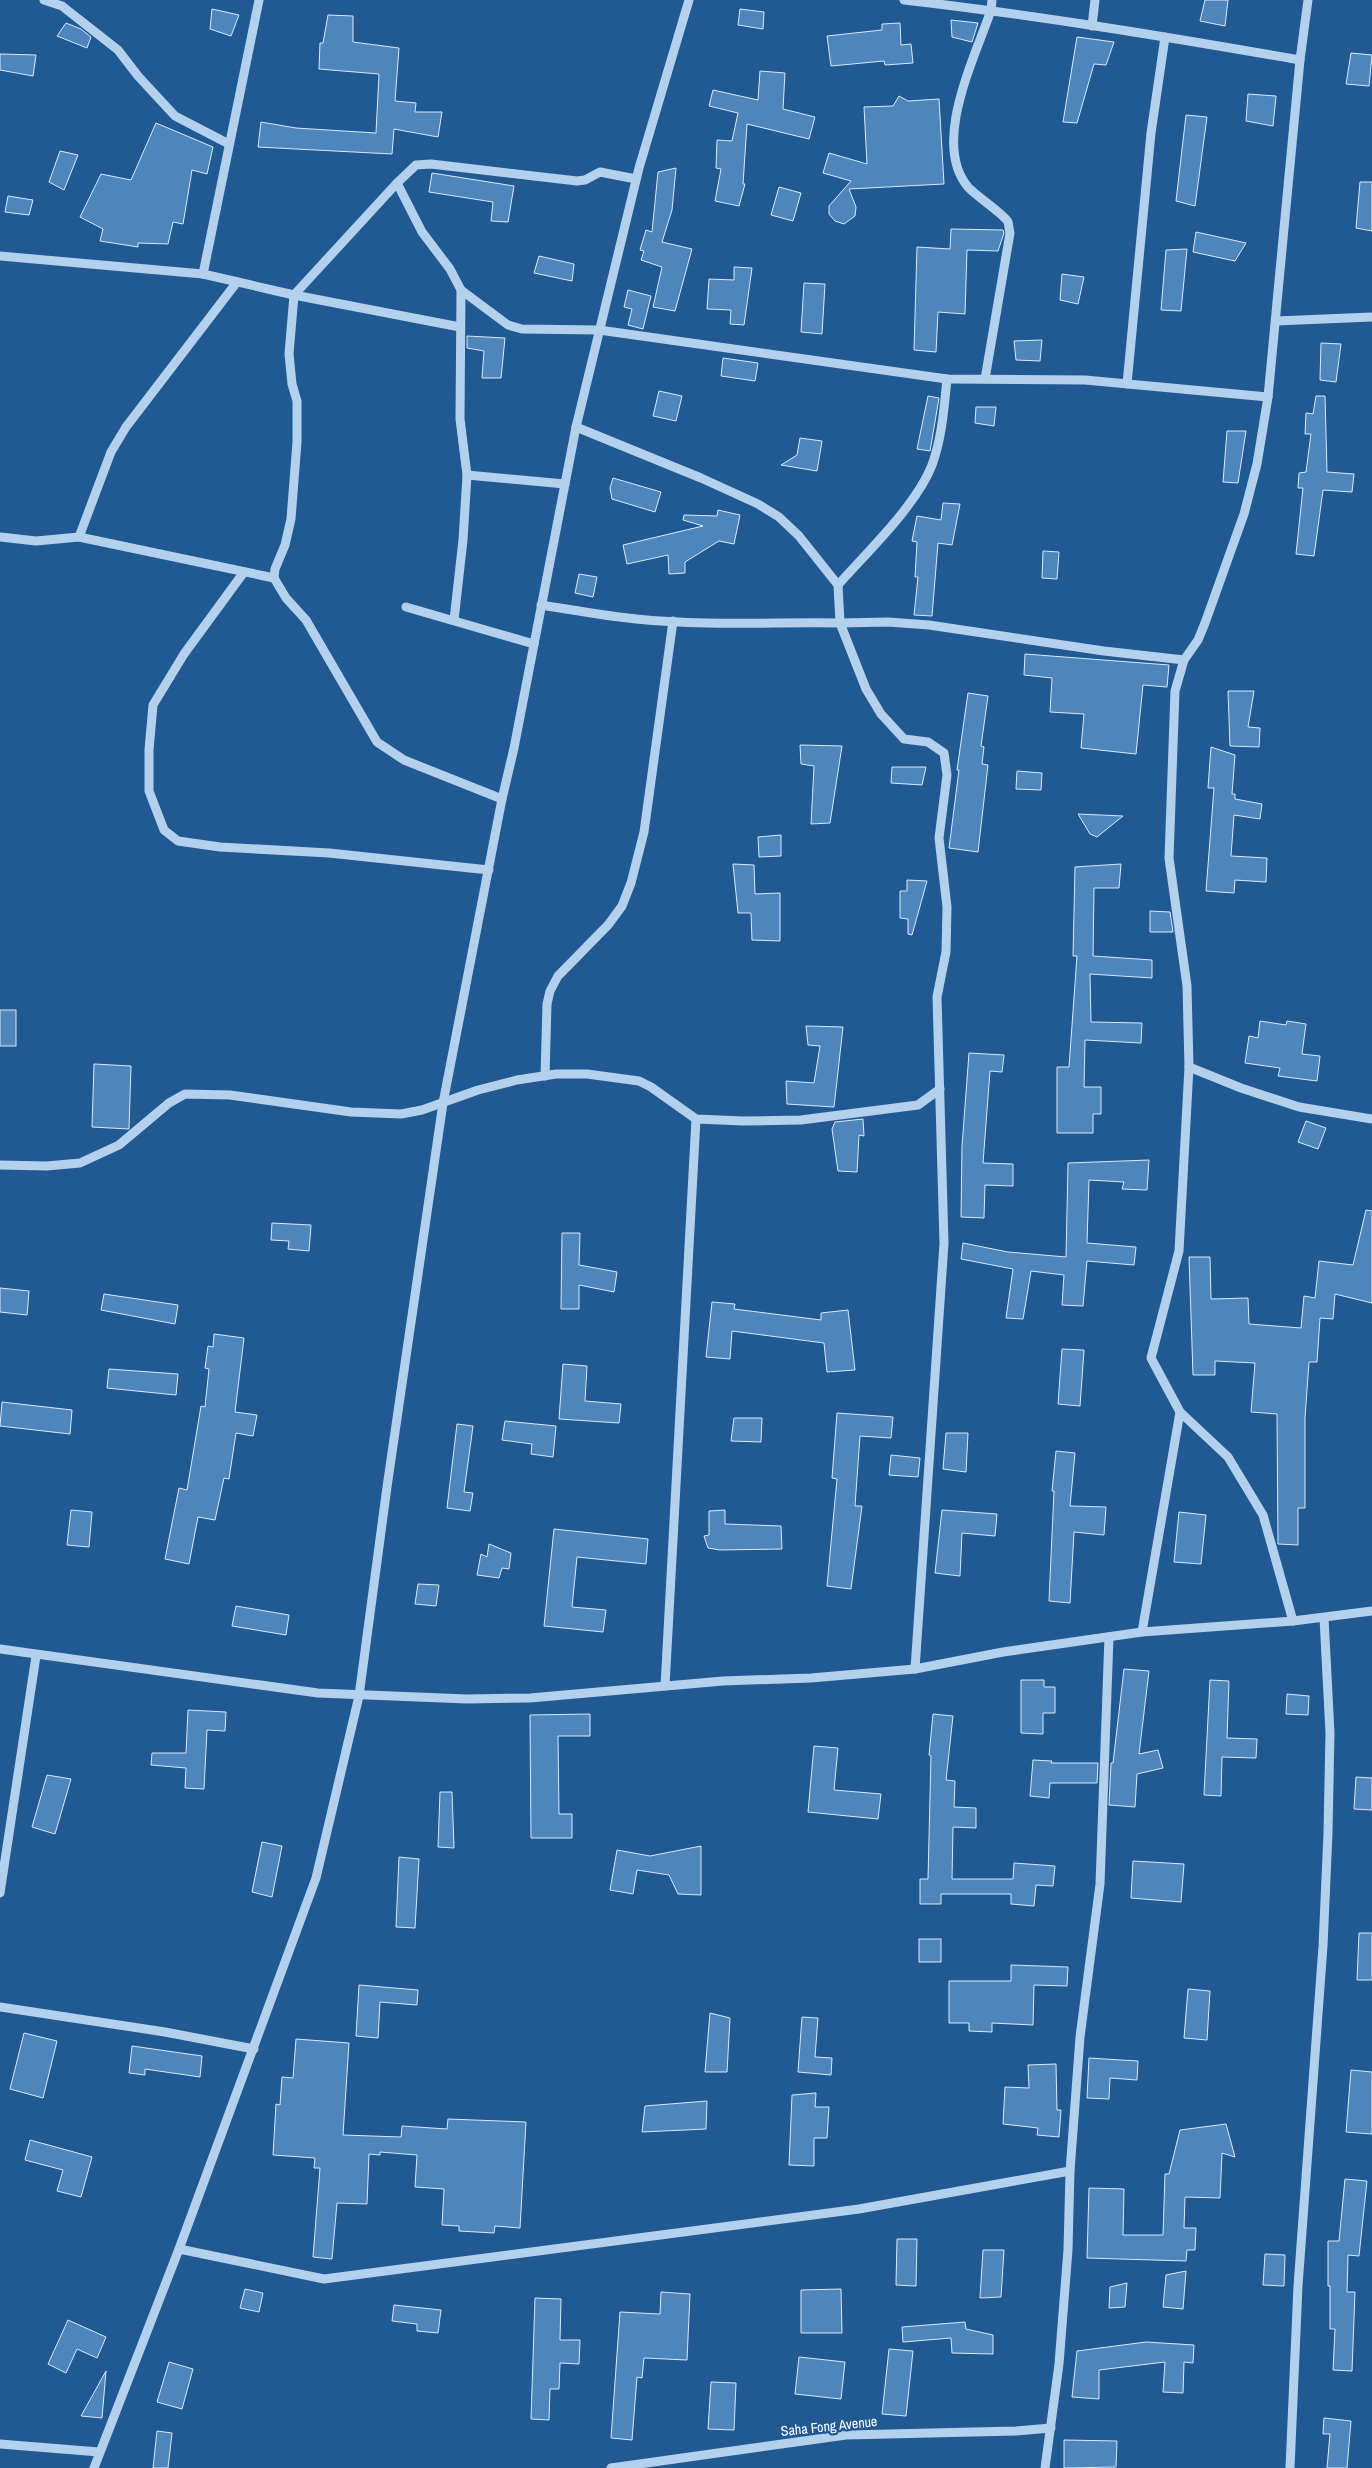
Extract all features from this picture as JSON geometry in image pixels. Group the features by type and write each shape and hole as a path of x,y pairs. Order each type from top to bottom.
{"street":[{"path":"44,0 62,6 118,50 138,76 175,116 230,144"},
{"path":"203,274 259,0"},
{"path":"94,2468 179,2249 316,1878 359,1696 387,1486 443,1103 502,799 576,427 636,179 689,0"},
{"path":"904,0 991,10 1300,60"},
{"path":"985,378 1010,234 1008,222 1004,217 973,193 964,182 958,170 953,136 954,115 991,10 992,0"},
{"path":"1092,26 1095,0"},
{"path":"1293,1621 1263,1515 1228,1457 1180,1412 1151,1358 1179,1251 1189,1067 1187,986 1169,858 1175,691 1184,660 1198,640 1205,623 1244,514 1257,464 1268,397 1300,60 1308,0"},
{"path":"1127,384 1146,171 1165,37"},
{"path":"502,799 404,760 377,742 306,620 286,598 274,578 275,569 285,544 291,519 297,442 297,401 292,384 289,354 294,295 397,183 416,166 432,164 577,181 585,180 593,174 600,172 636,179"},
{"path":"397,183 422,232 450,269 461,290 514,328 599,330 947,379 1085,380 1268,397"},
{"path":"0,256 203,274 294,295 460,327"},
{"path":"79,537 110,452 126,426 237,282"},
{"path":"454,620 463,540 467,475 460,419 461,290"},
{"path":"1276,321 1372,318"},
{"path":"838,585 896,519 916,493 931,466 941,432 947,379"},
{"path":"576,427 641,452 758,504 779,517 798,536 838,585 840,623 866,689 882,714 904,739 928,742 944,753 947,774 939,838 947,907 946,952 937,997 944,1243 915,1669"},
{"path":"467,475 565,484"},
{"path":"0,537 36,541 79,537 274,578"},
{"path":"244,572 184,654 153,705 149,750 149,792 164,830 178,841 220,847 329,852 489,870"},
{"path":"541,605 635,619 673,622 731,624 929,624 1104,651 1184,660"},
{"path":"406,607 534,644"},
{"path":"544,1076 547,1004 550,991 558,976 608,925 622,906 631,882 644,832 673,622"},
{"path":"1189,1067 1241,1088 1299,1107 1372,1119"},
{"path":"0,1165 47,1166 80,1163 119,1144 169,1103 185,1094 230,1095 351,1112 401,1114 443,1103 478,1090 544,1076 587,1074 639,1081 651,1087 696,1119 801,1120 918,1105 940,1089"},
{"path":"665,1686 696,1119"},
{"path":"1142,1632 1180,1412"},
{"path":"0,1649 36,1656 318,1693 359,1696 523,1699 665,1686 811,1678 915,1669 1003,1652 1142,1632 1293,1621 1372,1611"},
{"path":"1290,2468 1298,2286 1323,1946 1329,1816 1330,1733 1324,1618"},
{"path":"1045,2468 1059,2364 1068,2250 1070,2171 1080,2037 1100,1884 1109,1637"},
{"path":"0,1893 36,1656"},
{"path":"0,2007 166,2032 254,2049"},
{"path":"179,2249 324,2278 858,2209 1070,2171"},
{"name":"Saha Fong Avenue","path":"611,2468 846,2435 1016,2431 1051,2428"},
{"path":"0,2444 99,2452"}],"building":[{"path":"1205,0 1228,0 1225,26 1200,21"},
{"path":"212,9 239,15 231,36 210,29"},
{"path":"740,9 764,12 763,29 738,25"},
{"path":"328,15 353,16 353,42 399,48 395,101 416,103 415,112 442,112 438,137 394,129 392,154 258,147 261,122 296,128 376,133 379,74 319,69 320,43 323,43"},
{"path":"951,20 978,23 972,42 952,37"},
{"path":"66,23 81,29 91,37 87,48 57,36"},
{"path":"900,23 901,45 911,44 913,63 885,65 884,61 831,66 827,36 882,30 882,24"},
{"path":"1077,37 1114,42 1106,65 1094,64 1077,123 1063,122"},
{"path":"1351,53 1372,55 1369,86 1346,84"},
{"path":"0,54 36,55 33,76 0,70"},
{"path":"760,71 785,73 783,109 815,117 809,139 747,124 743,184 745,184 739,206 715,201 721,169 716,168 717,140 732,141 738,113 709,106 713,90 758,100"},
{"path":"1248,94 1276,96 1273,126 1246,121"},
{"path":"899,96 908,101 939,99 944,184 849,189 856,207 855,216 844,224 835,221 829,214 829,206 851,181 823,173 829,153 867,164 864,107 893,106"},
{"path":"1186,115 1207,117 1195,206 1176,201"},
{"path":"156,123 213,147 207,174 192,170 183,224 173,222 168,244 138,243 138,247 100,241 103,229 80,217 101,174 131,180"},
{"path":"60,151 78,155 64,190 49,182"},
{"path":"676,168 672,210 662,242 692,249 675,311 653,307 662,267 641,260 644,251 640,250 646,230 652,232 658,172"},
{"path":"432,173 514,186 508,222 491,221 493,202 429,192"},
{"path":"1360,182 1372,182 1372,231 1356,228"},
{"path":"779,187 801,193 793,221 771,215"},
{"path":"8,196 33,200 29,215 5,212"},
{"path":"951,229 1003,230 1004,233 998,251 967,250 965,314 938,312 936,352 914,350 917,247 950,249"},
{"path":"1196,232 1246,243 1235,261 1193,252"},
{"path":"1187,249 1181,311 1161,310 1166,250"},
{"path":"539,256 574,264 572,281 534,273"},
{"path":"734,267 752,268 744,325 730,324 731,310 707,309 709,279 734,280"},
{"path":"1062,274 1084,277 1078,304 1060,300"},
{"path":"804,283 825,284 822,334 801,332"},
{"path":"628,290 651,296 643,329 628,325 632,309 624,307"},
{"path":"467,336 505,338 501,378 482,378 484,351 467,348"},
{"path":"1042,340 1040,361 1016,360 1014,341"},
{"path":"1321,343 1341,344 1336,382 1320,380"},
{"path":"723,358 758,363 755,381 721,376"},
{"path":"659,391 682,396 676,421 653,416"},
{"path":"928,396 939,398 930,451 917,449"},
{"path":"1316,396 1325,396 1327,472 1354,474 1352,492 1323,490 1314,556 1296,554 1303,488 1298,488 1299,473 1306,472 1311,434 1305,434 1306,413 1313,414"},
{"path":"976,407 996,407 994,426 975,423"},
{"path":"1227,431 1246,431 1238,483 1223,482"},
{"path":"800,438 822,441 817,471 781,465 797,455"},
{"path":"613,478 661,492 655,512 612,499 610,488"},
{"path":"943,503 960,504 952,545 938,543 932,616 914,615 918,577 915,577 917,542 912,541 917,516 941,520"},
{"path":"718,510 740,515 734,544 719,541 685,562 685,573 669,574 668,555 627,564 623,545 703,526 683,520 684,515 717,516"},
{"path":"1043,551 1059,552 1057,579 1042,578"},
{"path":"579,574 597,577 593,597 575,593"},
{"path":"1025,654 1169,665 1167,687 1143,685 1136,754 1081,748 1084,714 1050,712 1052,678 1024,675"},
{"path":"1228,691 1254,691 1248,727 1260,728 1259,747 1230,746"},
{"path":"968,693 988,696 981,746 984,747 982,764 988,765 978,852 949,848 959,770 957,770"},
{"path":"800,745 842,746 830,823 811,824 814,766 801,764"},
{"path":"1211,747 1235,755 1232,794 1235,794 1235,799 1262,804 1260,819 1234,815 1231,856 1267,858 1266,882 1235,880 1234,893 1206,891 1214,788 1208,788"},
{"path":"892,767 926,767 922,785 891,783"},
{"path":"1017,771 1042,773 1041,790 1016,789"},
{"path":"1078,814 1123,816 1097,837 1090,834"},
{"path":"781,835 781,856 759,857 758,837"},
{"path":"733,864 754,865 755,894 780,893 780,941 752,940 751,913 738,913"},
{"path":"1121,864 1119,888 1094,888 1093,956 1152,960 1152,978 1090,974 1091,1022 1142,1023 1141,1043 1085,1040 1084,1087 1101,1087 1101,1114 1093,1114 1093,1133 1057,1133 1057,1067 1069,1067 1077,956 1073,956 1075,867"},
{"path":"907,880 927,881 912,935 908,934 908,919 900,918 900,891 907,891"},
{"path":"1150,911 1170,912 1173,932 1150,932"},
{"path":"0,1010 16,1010 16,1046 0,1046"},
{"path":"1260,1021 1286,1025 1287,1021 1306,1024 1302,1054 1320,1056 1317,1081 1278,1076 1280,1068 1245,1063 1249,1036 1258,1038"},
{"path":"806,1026 843,1027 834,1107 787,1104 786,1081 814,1083 820,1046 808,1045"},
{"path":"969,1053 1004,1055 1002,1072 990,1071 983,1163 1013,1164 1013,1186 985,1185 984,1218 961,1217 962,1146"},
{"path":"94,1064 131,1066 129,1129 92,1127"},
{"path":"863,1119 864,1136 859,1135 857,1172 838,1171 832,1129 835,1122"},
{"path":"1306,1121 1326,1128 1318,1149 1298,1142"},
{"path":"1149,1160 1147,1190 1122,1189 1124,1182 1089,1180 1087,1243 1136,1247 1134,1265 1087,1261 1083,1306 1062,1305 1064,1275 1031,1271 1023,1319 1006,1318 1013,1269 961,1259 963,1243 1008,1252 1066,1257 1068,1163"},
{"path":"1366,1210 1372,1211 1372,1303 1335,1294 1333,1319 1320,1318 1317,1362 1309,1362 1305,1418 1305,1508 1298,1508 1298,1545 1278,1544 1277,1414 1251,1412 1255,1363 1215,1361 1215,1375 1193,1375 1189,1257 1210,1257 1211,1299 1248,1298 1249,1324 1301,1328 1304,1296 1315,1298 1319,1261 1353,1265"},
{"path":"272,1223 311,1225 309,1251 288,1249 289,1241 271,1240"},
{"path":"562,1233 580,1233 579,1265 617,1272 614,1292 579,1285 579,1309 561,1309"},
{"path":"0,1288 29,1291 27,1315 0,1312"},
{"path":"104,1294 178,1305 175,1324 101,1310"},
{"path":"712,1302 735,1304 734,1309 821,1320 821,1313 848,1310 855,1370 827,1372 824,1343 732,1331 730,1359 706,1357"},
{"path":"214,1334 244,1338 235,1412 257,1415 253,1436 236,1433 229,1479 224,1478 215,1520 198,1517 189,1564 165,1559 179,1488 187,1490 201,1406 205,1407 209,1369 205,1368 208,1346 213,1347"},
{"path":"1062,1349 1084,1350 1080,1406 1058,1404"},
{"path":"563,1364 587,1366 585,1401 621,1404 619,1423 559,1419"},
{"path":"109,1369 178,1374 176,1395 107,1388"},
{"path":"2,1402 72,1410 70,1434 0,1426"},
{"path":"837,1413 893,1417 891,1438 860,1436 855,1506 862,1506 851,1589 827,1586 837,1479 832,1478"},
{"path":"734,1418 762,1418 761,1442 731,1441"},
{"path":"505,1421 556,1426 553,1457 531,1454 532,1444 502,1440"},
{"path":"457,1424 473,1426 464,1492 473,1493 470,1511 447,1508"},
{"path":"946,1433 968,1433 966,1472 943,1469"},
{"path":"1056,1451 1075,1453 1070,1506 1106,1507 1104,1535 1074,1532 1070,1603 1049,1601 1054,1491 1052,1491"},
{"path":"891,1455 920,1458 918,1477 889,1475"},
{"path":"71,1510 92,1512 89,1547 67,1545"},
{"path":"725,1510 725,1524 781,1526 782,1549 720,1550 708,1548 704,1536 709,1535 709,1511"},
{"path":"942,1510 997,1514 995,1536 962,1533 960,1576 935,1573"},
{"path":"1179,1512 1206,1515 1201,1564 1174,1562"},
{"path":"554,1529 648,1539 646,1564 577,1557 572,1607 606,1610 603,1632 544,1626"},
{"path":"489,1544 511,1553 509,1569 502,1568 499,1578 477,1575 481,1554 487,1557"},
{"path":"418,1584 439,1585 436,1606 415,1604"},
{"path":"236,1606 289,1615 286,1635 232,1626"},
{"path":"1124,1669 1149,1671 1139,1754 1158,1750 1163,1768 1137,1774 1135,1807 1109,1805 1111,1763 1113,1763"},
{"path":"1021,1680 1044,1680 1044,1687 1055,1687 1055,1713 1043,1713 1043,1734 1021,1733"},
{"path":"1210,1680 1229,1681 1227,1738 1257,1739 1256,1758 1222,1757 1221,1796 1204,1795"},
{"path":"1287,1694 1309,1696 1308,1715 1286,1714"},
{"path":"188,1710 226,1712 225,1731 207,1730 204,1789 185,1788 186,1768 151,1765 152,1753 186,1753"},
{"path":"590,1714 590,1736 558,1736 559,1814 572,1814 572,1838 531,1838 530,1715"},
{"path":"933,1714 953,1716 946,1780 955,1781 954,1807 976,1808 976,1828 953,1827 952,1879 1013,1879 1014,1863 1055,1866 1053,1886 1036,1885 1034,1906 1011,1904 1011,1894 941,1894 941,1904 920,1904 920,1879 928,1879 931,1756 929,1755"},
{"path":"814,1746 838,1748 834,1790 881,1794 878,1819 808,1812"},
{"path":"1033,1760 1052,1761 1051,1763 1098,1763 1097,1783 1050,1783 1049,1798 1030,1796"},
{"path":"47,1775 71,1779 55,1834 32,1827"},
{"path":"1356,1777 1372,1778 1372,1810 1354,1809"},
{"path":"440,1792 452,1792 454,1848 438,1847"},
{"path":"262,1842 282,1846 272,1897 252,1892"},
{"path":"701,1846 701,1895 678,1894 669,1875 637,1870 633,1894 610,1890 617,1850 650,1856"},
{"path":"399,1857 419,1859 415,1928 396,1927"},
{"path":"1133,1861 1184,1864 1181,1902 1131,1898"},
{"path":"1359,1933 1372,1933 1372,1980 1357,1980"},
{"path":"919,1939 941,1939 941,1962 919,1962"},
{"path":"1011,1965 1068,1967 1067,1986 1034,1985 1033,2025 992,2023 992,2032 969,2031 969,2023 949,2023 949,1981 1011,1981"},
{"path":"359,1985 418,1990 417,2005 380,2002 378,2038 356,2036"},
{"path":"1188,1989 1210,1991 1207,2040 1184,2038"},
{"path":"710,2013 730,2018 727,2072 705,2072"},
{"path":"802,2017 818,2018 815,2057 832,2058 831,2075 798,2072"},
{"path":"24,2033 57,2041 43,2098 10,2089"},
{"path":"296,2039 349,2043 343,2135 401,2137 402,2126 447,2129 448,2119 526,2122 520,2228 495,2226 494,2233 459,2231 459,2226 442,2225 444,2189 415,2187 417,2155 380,2152 380,2155 369,2154 367,2204 337,2203 332,2259 313,2257 320,2168 314,2168 315,2158 273,2155 276,2104 280,2105 282,2077 293,2078"},
{"path":"132,2046 202,2056 200,2077 145,2069 145,2075 129,2073"},
{"path":"1089,2058 1138,2061 1137,2080 1110,2078 1109,2099 1087,2098"},
{"path":"1056,2064 1057,2110 1061,2110 1059,2137 1037,2135 1038,2128 1003,2124 1005,2087 1029,2088 1028,2065"},
{"path":"1351,2070 1372,2072 1372,2134 1346,2132"},
{"path":"816,2093 815,2107 829,2107 827,2138 814,2138 814,2166 789,2165 792,2095"},
{"path":"707,2101 706,2129 642,2132 645,2106"},
{"path":"1226,2124 1235,2157 1222,2153 1220,2198 1185,2197 1184,2228 1196,2228 1195,2250 1187,2250 1186,2261 1087,2258 1089,2188 1124,2189 1123,2235 1163,2235 1165,2174 1169,2174 1180,2130"},
{"path":"30,2140 92,2157 81,2197 57,2191 63,2170 25,2160"},
{"path":"1345,2179 1367,2181 1359,2256 1348,2255 1347,2292 1355,2292 1352,2371 1333,2370 1335,2329 1330,2329 1330,2286 1328,2286 1328,2241 1339,2241"},
{"path":"897,2239 917,2239 916,2286 896,2285"},
{"path":"983,2250 1004,2250 1001,2297 980,2298"},
{"path":"1265,2254 1285,2255 1284,2286 1263,2285"},
{"path":"1186,2271 1183,2309 1163,2307 1166,2275"},
{"path":"1127,2283 1125,2307 1109,2308 1110,2287"},
{"path":"245,2289 263,2293 259,2312 240,2308"},
{"path":"841,2289 842,2333 801,2333 801,2290"},
{"path":"661,2292 690,2294 687,2360 644,2358 642,2378 637,2377 632,2440 611,2438 620,2312 660,2314"},
{"path":"535,2298 561,2299 560,2340 580,2340 579,2364 560,2363 559,2389 550,2389 549,2420 531,2419"},
{"path":"394,2305 441,2310 438,2333 417,2331 417,2324 392,2321"},
{"path":"68,2320 106,2337 97,2358 77,2349 66,2373 48,2364"},
{"path":"965,2322 966,2329 993,2335 993,2354 952,2353 951,2338 903,2342 902,2327"},
{"path":"1146,2342 1194,2345 1193,2363 1184,2362 1183,2393 1163,2392 1165,2362 1099,2370 1099,2399 1072,2397 1077,2351"},
{"path":"889,2349 913,2351 906,2416 882,2414"},
{"path":"799,2357 845,2362 841,2399 795,2394"},
{"path":"169,2362 193,2369 182,2409 157,2402"},
{"path":"106,2371 102,2418 81,2416"},
{"path":"711,2382 736,2383 734,2430 708,2429"},
{"path":"1324,2418 1351,2421 1347,2468 1327,2468 1330,2434 1323,2434"},
{"path":"157,2431 172,2433 168,2468 153,2468"},
{"path":"1064,2440 1117,2441 1116,2467 1064,2468"}]}
